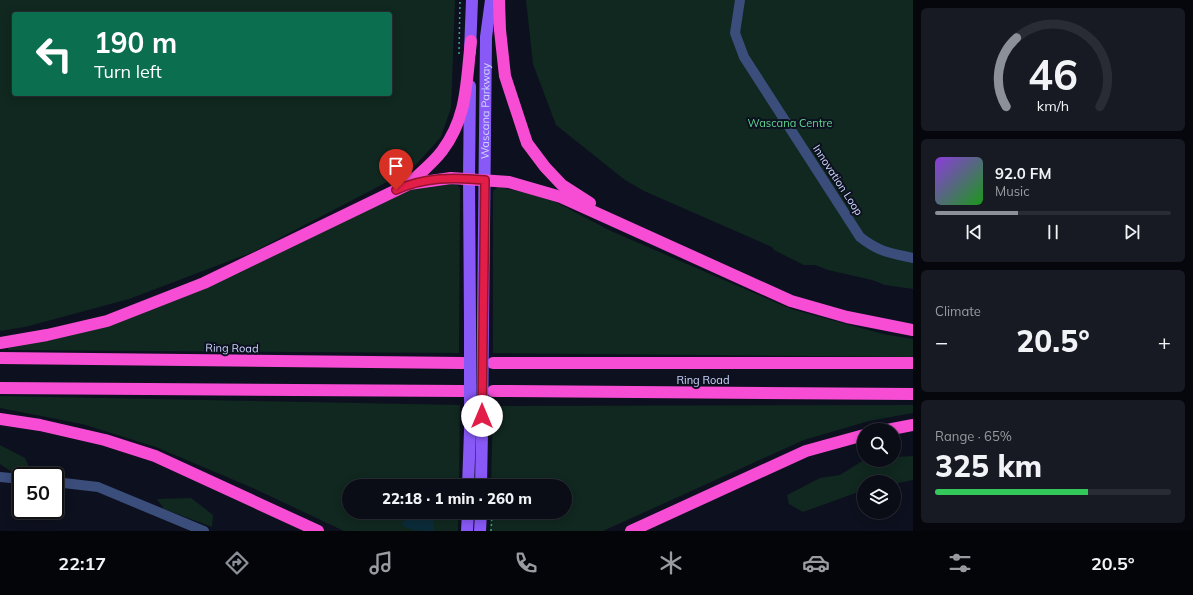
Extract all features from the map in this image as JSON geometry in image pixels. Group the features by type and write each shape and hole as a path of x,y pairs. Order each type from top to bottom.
{"highway":[{"path":"499,0 500,30 505,76 527,143 544,167 562,185 628,227"},
{"path":"409,184 442,151 458,122 464,103 470,41"},
{"path":"0,343 107,321 197,286 409,184 451,178 469,178 509,182 561,197 791,301 847,317 913,330"},
{"name":"Ring Road","path":"0,358 463,363"},
{"name":"Ring Road","path":"493,363 913,363"},
{"path":"0,388 463,391"},
{"name":"Ring Road","path":"493,391 913,394"},
{"path":"0,419 40,425 105,440 155,456 318,531"},
{"path":"901,427 913,425"},
{"path":"631,531 806,451 857,437"}],"main road":[{"name":"Wascana Parkway","path":"468,479 470,431 470,41 472,0"},
{"name":"Wascana Parkway","path":"481,479 486,38 491,0"},
{"path":"467,531 468,519"},
{"path":"480,531 481,519"}],"street":[{"name":"Innovation Loop","path":"740,0 734,33 744,57 860,237 872,246 885,252 913,258"},
{"path":"0,476 12,478"},
{"path":"64,483 98,487 204,531"}],"path":[{"path":"459,56 460,0"},
{"path":"491,531 492,519"}],"green space":[{"path":"0,0 455,0 451,108 441,137 412,169 253,252 129,299 25,327 0,331"},
{"name":"Wascana Centre","path":"526,0 913,0 913,289 885,285 872,280 828,270 815,265 804,265 774,250 772,247 644,191 625,180 556,125 533,64"},
{"path":"456,183 460,188 459,353 8,350 9,346 115,322 408,190"},
{"path":"498,187 544,196 611,231 791,309 883,334 913,339 913,357 493,353 493,191"},
{"path":"0,396 460,405 459,479 342,479 342,519 458,519 458,531 344,531 255,489 156,447 82,424 0,408"},
{"path":"913,405 913,413 857,423 857,425 804,440 603,531 490,531 490,519 572,519 572,479 491,479 493,406"},
{"path":"0,445 25,458 29,467 12,467 12,472 0,464"},
{"path":"913,456 913,480 901,483 901,475 857,475 857,493 803,512 789,504 787,495 820,478 840,475 857,464 857,467 901,467 901,457"},
{"path":"191,498 213,515 212,527 164,509 157,499"}],"water":[{"path":"405,519 433,519 434,531 416,530 408,528 402,524"}],"route":[{"path":"396,190 409,184 436,179 469,178 485,180 482,416"}]}
